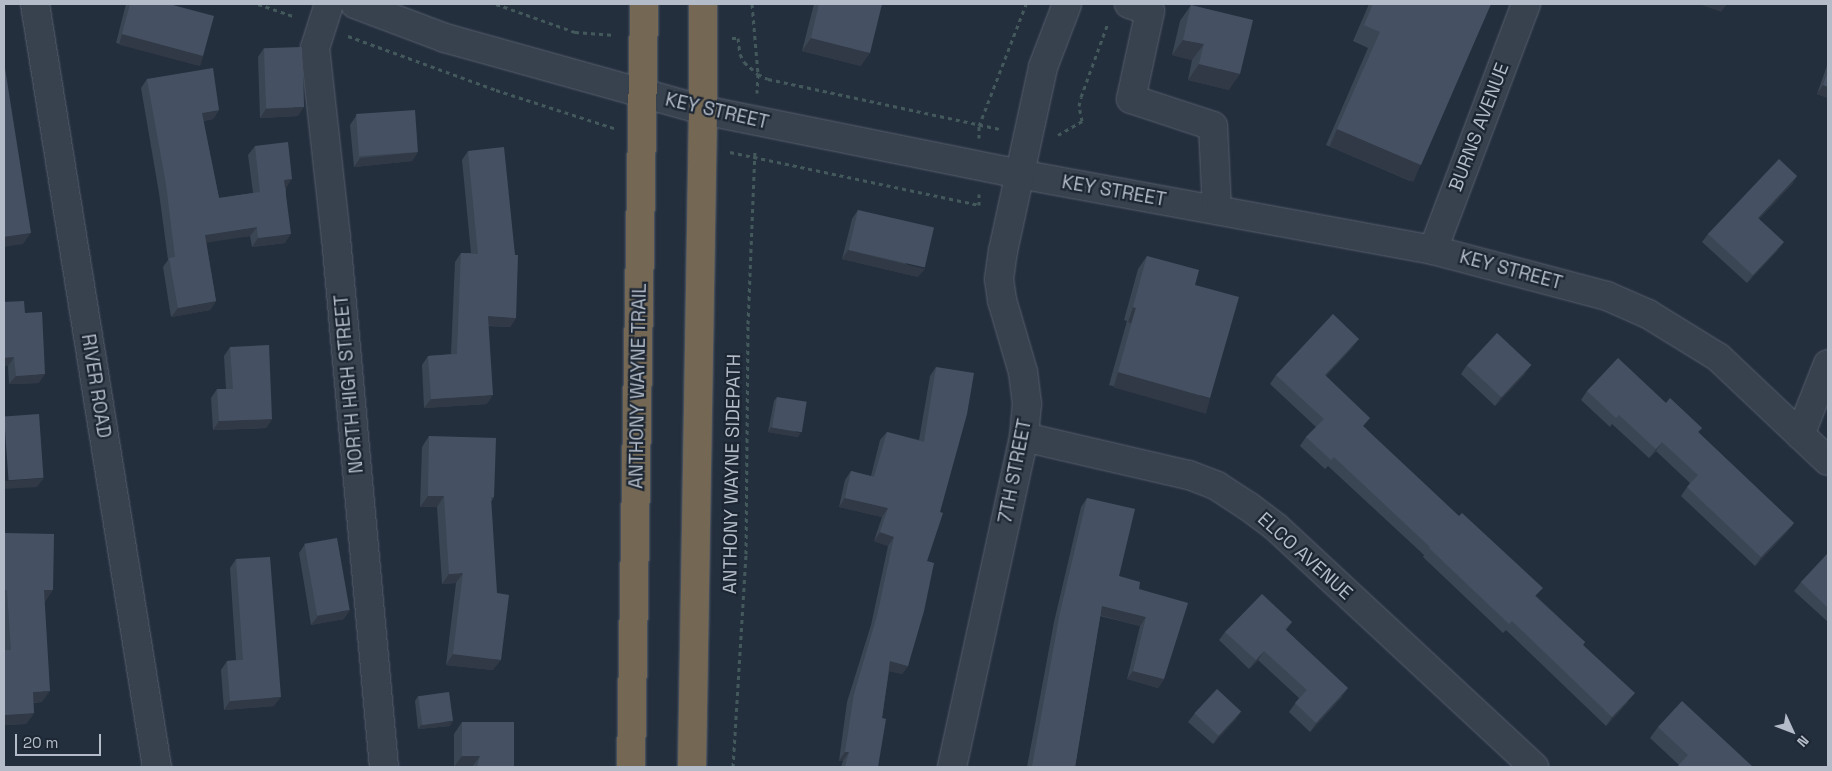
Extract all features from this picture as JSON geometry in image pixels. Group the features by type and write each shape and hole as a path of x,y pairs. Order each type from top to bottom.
{"highway":[{"name":"ANTHONY WAYNE TRAIL","path":"631,767 644,94 644,4"},
{"path":"692,767 703,110 703,4"}],"street":[{"name":"RIVER ROAD","path":"35,4 157,767"},
{"name":"NORTH HIGH STREET","path":"329,4 315,48 336,238 384,767"},
{"name":"KEY STREET","path":"355,4 445,38 703,110 1019,174 1433,250 1607,296 1648,314 1718,357 1828,461"},
{"name":"7TH STREET","path":"952,767 1024,437 1027,390 1002,300 999,279 1019,174 1043,67 1067,4"},
{"path":"1129,4 1150,11 1131,99 1213,126 1217,210"},
{"name":"BURNS AVENUE","path":"1433,250 1526,4"},
{"path":"1800,435 1828,364"},
{"name":"ELCO AVENUE","path":"1024,437 1190,475 1217,486 1277,528 1534,767"}],"path":[{"path":"496,4 575,32 644,37"},
{"path":"752,4 758,74"},
{"path":"979,126 1026,4"},
{"path":"703,38 738,38 740,54 744,62 758,74 780,83 979,126 1056,136 1082,121 1079,106 1081,97 1108,22"},
{"name":"ANTHONY WAYNE SIDEPATH","path":"733,767 746,554 748,324 753,180"}],"building":[{"path":"130,4 169,4 214,16 203,56 122,34"},
{"path":"819,4 882,4 870,53 811,38"},
{"path":"1373,4 1491,4 1421,165 1337,129 1380,32 1364,25"},
{"path":"1191,5 1253,20 1240,74 1199,64 1204,44 1183,40"},
{"path":"302,47 304,107 266,108 264,48"},
{"path":"4,62 31,233 4,237"},
{"path":"213,68 219,110 202,113 219,198 260,192 255,146 288,142 292,179 284,180 291,234 258,238 257,227 205,235 216,301 178,308 169,258 175,257 166,184 147,79"},
{"path":"1828,71 1828,87 1823,85"},
{"path":"415,110 418,152 359,156 356,114"},
{"path":"504,147 515,255 518,255 516,318 488,316 493,395 431,399 428,356 457,354 461,253 478,254 468,151"},
{"path":"1779,159 1797,176 1758,218 1784,242 1753,275 1708,234"},
{"path":"858,210 934,228 925,267 849,250"},
{"path":"1147,256 1199,270 1195,285 1239,297 1210,398 1118,372 1136,308 1133,307"},
{"path":"24,301 25,313 42,312 45,374 16,376 14,357 4,358 4,302"},
{"path":"1333,314 1359,339 1325,375 1370,418 1363,426 1459,516 1462,513 1543,588 1535,596 1585,642 1583,645 1635,693 1612,717 1512,621 1509,624 1334,457 1331,460 1306,437 1324,419 1276,375"},
{"path":"1497,333 1531,365 1501,397 1467,365"},
{"path":"269,345 272,419 219,421 217,389 233,389 230,347"},
{"path":"1618,358 1666,403 1670,398 1702,428 1698,432 1794,523 1761,557 1687,487 1698,475 1662,442 1656,449 1619,415 1616,418 1587,391"},
{"path":"936,367 974,373 967,414 940,512 943,513 927,561 934,563 924,611 908,666 890,661 882,718 886,719 878,767 845,767 849,752 845,752 854,694 877,616 894,537 880,532 888,508 845,498 851,471 874,477 887,432 924,442"},
{"path":"777,397 807,402 802,432 772,428"},
{"path":"39,414 43,478 9,480 4,416"},
{"path":"429,436 496,438 494,497 491,497 497,593 509,595 501,660 453,654 463,573 449,574 444,496 428,496"},
{"path":"1087,498 1135,509 1119,576 1140,582 1139,589 1188,603 1164,679 1133,671 1146,617 1102,606 1075,767 1032,767 1060,613"},
{"path":"4,533 54,534 53,590 44,590 50,691 33,692 34,713 4,715 4,650 11,650 7,590 4,590"},
{"path":"337,538 350,610 317,616 305,544"},
{"path":"1828,555 1828,608 1801,582"},
{"path":"270,557 281,697 230,701 227,661 243,660 236,559"},
{"path":"1262,594 1292,622 1285,629 1348,688 1316,723 1295,703 1307,690 1264,651 1256,660 1225,632"},
{"path":"1217,689 1241,712 1219,736 1194,713"},
{"path":"449,692 453,721 422,725 418,696"},
{"path":"1682,701 1753,767 1677,767 1688,755 1658,727"},
{"path":"462,722 514,722 514,767 477,767 480,756 462,756"}]}
